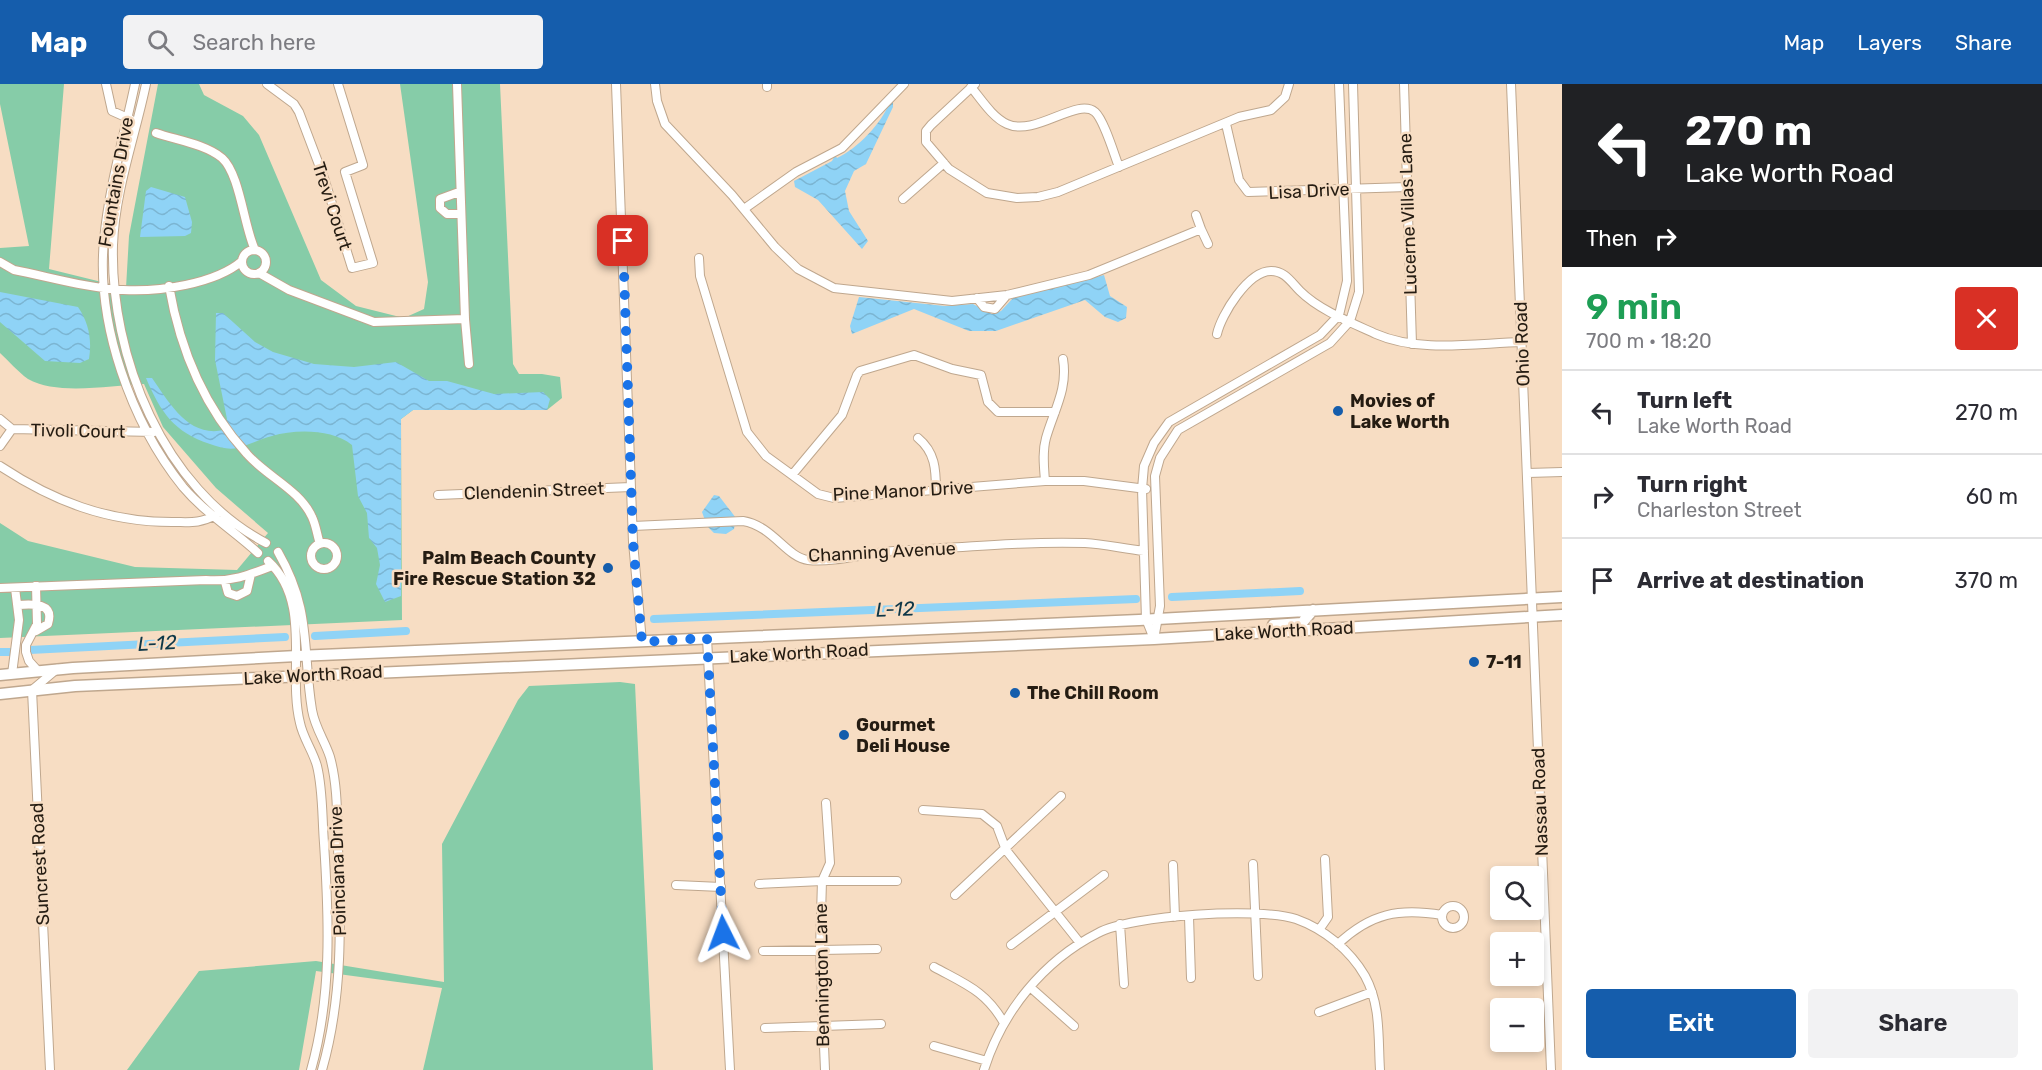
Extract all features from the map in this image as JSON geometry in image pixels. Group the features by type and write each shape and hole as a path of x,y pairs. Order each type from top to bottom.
{"main road":[{"name":"Lake Worth Road","path":"0,694 32,690 302,676 1205,636 1532,607 1562,597"},
{"name":"Lake Worth Road","path":"0,675 57,669 302,656 1159,619 1313,610 1532,607 1562,615"},
{"path":"1205,636 1257,626 1302,622 1313,610"},
{"path":"861,651 872,639 894,630"}],"street":[{"path":"106,84 112,111 136,121"},
{"name":"Fountains Drive","path":"135,84 126,117 103,242 104,287 113,343 137,411 183,487 213,517 258,553"},
{"name":"Fountains Drive","path":"146,84 136,121 116,221 114,289 123,340 146,406 191,480 222,512 266,543"},
{"name":"Trevi Court","path":"267,84 288,98 299,112 324,178 352,268 374,263 345,172 363,165 338,84"},
{"path":"457,84 459,192 469,364"},
{"path":"616,84 631,487 642,642"},
{"path":"655,84 657,102 665,124 744,209 775,247 798,269 834,288 952,302 1007,295 1089,275 1201,229"},
{"path":"744,209 796,172 842,148 904,84"},
{"path":"1119,166 1100,118 1093,110 1083,108 1036,125 1019,127 998,118 973,86 930,125 925,137 928,146 944,163 961,178 987,193 1017,198 1052,194 1239,117 1276,108 1285,98 1289,84"},
{"path":"1154,639 1146,619 1142,489 1144,466 1154,443 1168,422 1320,335 1340,315 1347,280 1339,84"},
{"path":"1154,639 1159,619 1155,476 1160,458 1178,430 1330,343 1350,321 1359,292 1353,84"},
{"name":"Lucerne Villas Lane","path":"1404,84 1412,344"},
{"name":"Ohio Road","path":"1511,84 1532,607"},
{"name":"Lisa Drive","path":"1226,124 1239,180 1248,192 1408,187"},
{"path":"156,133 211,152 223,159 231,172 251,251"},
{"path":"903,199 944,163"},
{"path":"459,192 440,199 440,208 447,214 460,214"},
{"path":"1196,214 1208,243"},
{"path":"0,262 14,270 114,289 207,281 228,273 251,251"},
{"path":"251,251 265,256 266,264 275,280"},
{"name":"Pine Manor Drive","path":"699,258 700,276 747,432 766,456 818,494 834,498 1045,481 1084,481 1155,490"},
{"path":"242,261 248,273"},
{"path":"259,273 266,264"},
{"path":"1217,334 1220,321 1248,282 1266,272 1276,272 1288,277 1310,299 1350,321 1377,334 1412,344 1522,342"},
{"path":"228,273 259,273 289,290 374,322 465,320"},
{"path":"169,286 174,319 200,389 222,424 248,455 300,499 312,517 320,544"},
{"path":"792,475 842,415 856,375 860,371 908,355 981,375 988,402 998,412 1055,412"},
{"path":"1045,481 1045,440 1061,401 1065,373 1063,359"},
{"name":"Tivoli Court","path":"0,419 12,429 160,432"},
{"path":"0,446 12,429"},
{"path":"918,438 929,447 934,460 936,491"},
{"path":"0,466 45,494 123,520 200,523 222,512"},
{"path":"1528,473 1562,472"},
{"name":"Clendenin Street","path":"438,495 631,487"},
{"name":"Channing Avenue","path":"633,526 743,520 768,529 793,552 810,560 886,552 1048,543 1087,543 1144,551"},
{"path":"278,552 297,590 303,612 302,676"},
{"path":"0,588 206,580 225,582 251,574 270,563 288,594 302,656"},
{"path":"225,582 228,593 237,596 247,591 251,574"},
{"path":"36,586 36,631"},
{"path":"12,674 18,632 18,605 15,588"},
{"path":"288,594 297,590"},
{"path":"18,605 36,603 44,606 50,618 44,628 29,637 26,652 29,661 38,671"},
{"name":"Nassau Road","path":"1532,607 1551,1070"},
{"path":"707,638 730,1070"},
{"path":"32,690 57,669"},
{"name":"Poinciana Drive","path":"302,676 300,724 317,765 328,902 322,1021 311,1070"},
{"name":"Poinciana Drive","path":"302,676 314,723 330,756 336,794 338,829 341,959 322,1070"},
{"name":"Suncrest Road","path":"32,690 50,1070"},
{"path":"955,895 1006,850 1061,796"},
{"name":"Bennington Lane","path":"825,1070 820,949 822,880 830,863 826,803"},
{"path":"923,810 982,814 997,826 1006,850 1053,912 1080,943"},
{"path":"1319,930 1328,917 1325,859"},
{"path":"1253,864 1258,976"},
{"path":"1173,865 1175,917"},
{"path":"1011,945 1104,874"},
{"path":"759,884 822,880 897,881"},
{"path":"676,885 721,887"},
{"path":"1338,944 1358,928 1385,915 1405,911 1442,915"},
{"path":"934,1046 985,1065 1005,1023 1030,987 1052,964 1080,943 1120,924 1142,919 1256,915 1286,917 1319,930 1338,944 1360,968 1372,992 1377,1013 1380,1070"},
{"path":"1189,917 1191,978"},
{"path":"1120,924 1124,984"},
{"path":"763,951 877,949"},
{"path":"934,967 981,993 993,1003 1005,1023"},
{"path":"1030,987 1074,1026"},
{"path":"1319,1012 1372,992"},
{"path":"765,1028 822,1024 881,1024"}],"green space":[{"path":"0,84 64,84 49,269 126,288 129,236 158,84 199,84 204,95 243,116 259,135 321,280 356,306 404,318 424,309 428,282 400,84 500,84 513,364 519,374 560,377 562,398 547,410 413,410 401,419 402,620 0,638 0,523 28,541 135,567 237,570 268,533 216,488 163,427 144,384 69,388 40,384 24,376 0,353 0,248 29,246 0,104"},
{"path":"620,682 635,684 653,1070 423,1070 442,988 316,971 299,1070 127,1070 199,971 316,961 444,982 442,844 518,700 529,686"}],"water":[{"path":"890,102 893,102 893,107 866,164 854,171 845,191 849,211 868,241 862,249 818,200 795,187 794,181 832,161 835,155 837,158 845,154 861,142 875,127"},
{"path":"151,187 185,197 192,222 191,233 185,236 140,237 146,191"},
{"path":"1104,275 1110,296 1127,307 1126,318 1118,322 1105,317 1085,300 996,331 969,331 914,309 852,334 850,326 859,297 945,306 973,304 992,314 1001,311 1013,298"},
{"path":"0,292 78,307 89,332 89,359 80,363 45,361 0,322"},
{"path":"216,313 223,313 255,342 273,352 314,364 354,367 396,362 429,381 447,381 494,394 543,392 550,399 547,410 413,410 401,419 401,596 385,602 376,584 380,565 377,548 369,538 367,513 358,496 352,445 324,433 292,432 237,448 224,448 187,434 170,420 157,401 146,378 152,378 173,407 190,423 200,429 224,430 227,419 215,360"},
{"path":"714,495 719,496 736,518 734,529 726,534 714,533 707,526 702,512"}],"waterway":[{"name":"L-12","path":"1172,597 1300,591"},
{"name":"L-12","path":"654,619 1136,599"},
{"name":"L-12","path":"315,636 406,631"},
{"name":"L-12","path":"30,650 285,637"},
{"name":"L-12","path":"0,652 10,652"}],"place":[{"name":"Movies of Lake Worth","path":"1338,411"},
{"name":"Palm Beach County Fire Rescue Station 32","path":"608,568"},
{"name":"7-11","path":"1474,662"},
{"name":"The Chill Room","path":"1015,693"},
{"name":"Gourmet Deli House","path":"844,735"}],"route":[{"path":"623,241 633,542 639,586 642,642 707,638 723,933"}]}
